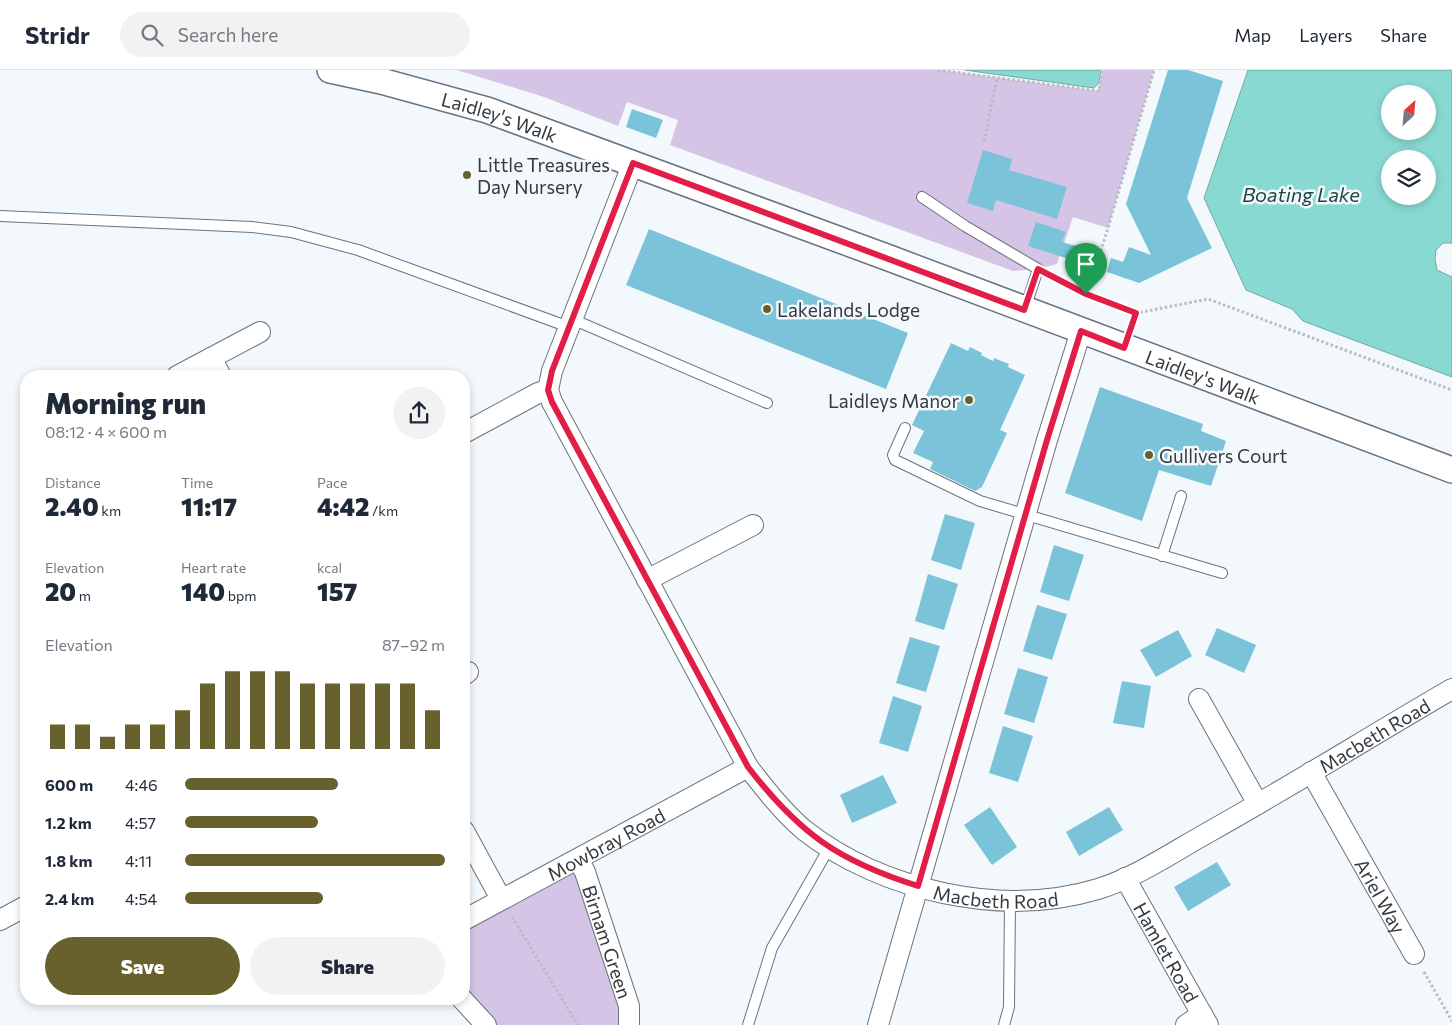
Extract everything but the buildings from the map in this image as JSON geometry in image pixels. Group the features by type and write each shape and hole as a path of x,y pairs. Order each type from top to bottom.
{"street":[{"name":"Laidley's Walk","path":"330,70 381,81 487,110 1452,470"},
{"path":"470,430 538,393 548,390 552,371 633,163"},
{"path":"878,1025 1047,440 1081,331"},
{"path":"188,370 260,332"},
{"path":"211,358 218,370"},
{"name":"Macbeth Road","path":"548,390 552,402 748,767 764,788 790,816 829,848 871,870 918,886 964,897 1010,901 1046,900 1071,896 1099,888 1125,878 1258,804 1452,689"},
{"path":"647,580 753,525"},
{"path":"1199,699 1258,804"},
{"name":"Mowbray Road","path":"470,917 748,767"},
{"name":"Ariel Way","path":"1311,772 1414,954"},
{"path":"470,842 501,899"},
{"name":"Birnam Green","path":"578,859 585,872 620,976 629,1006 629,1025"},
{"name":"Hamlet Road","path":"1125,878 1199,1021"},
{"path":"0,920 20,909"},
{"path":"468,1005 486,1025"}],"lane":[{"path":"922,197 965,226 1038,269 1024,310"},
{"path":"0,216 252,227 290,232 358,250 570,323 767,403"},
{"path":"905,428 893,455 895,460 980,501 1222,574"},
{"path":"1162,556 1180,496"},
{"path":"748,1025 772,948 829,848"},
{"path":"1004,1025 1009,1007 1010,901"}],"path":[{"path":"938,70 1098,91 1102,70"},
{"path":"1086,294 1108,228 1154,70"},
{"path":"984,141 997,78"},
{"path":"1038,269 1086,294 1136,313 1208,299 1452,390"},
{"path":"1124,348 1136,313"},
{"path":"501,899 578,1025"},
{"name":"Ariel Way","path":"1414,954 1452,1021"}],"shaded area":[{"path":"457,70 939,70 1098,91 1103,70 1154,70 1108,228 1073,217 1057,264 1038,269 1013,271 670,145 678,120 627,102 618,126 544,97"},
{"path":"578,859 629,1025 486,1025 469,1005 470,917"}],"water":[{"path":"965,70 1101,70 1099,83 1094,88"},
{"name":"Boating Lake","path":"1248,70 1452,70 1452,243 1443,243 1436,250 1435,259 1437,270 1452,277 1452,377 1303,321 1292,309 1246,290 1204,198"}],"place":[{"name":"Little Treasures Day Nursery","path":"467,175"},
{"name":"Lakelands Lodge","path":"767,309"},
{"name":"Laidleys Manor","path":"969,400"},
{"name":"Gullivers Court","path":"1149,455"}],"route":[{"path":"633,163 1024,310 1038,269 1086,294 1136,313 1124,348 1081,331 1047,440 918,886 871,870 829,848 803,828 783,809 748,767 552,402 548,390 549,380 633,163"}]}
